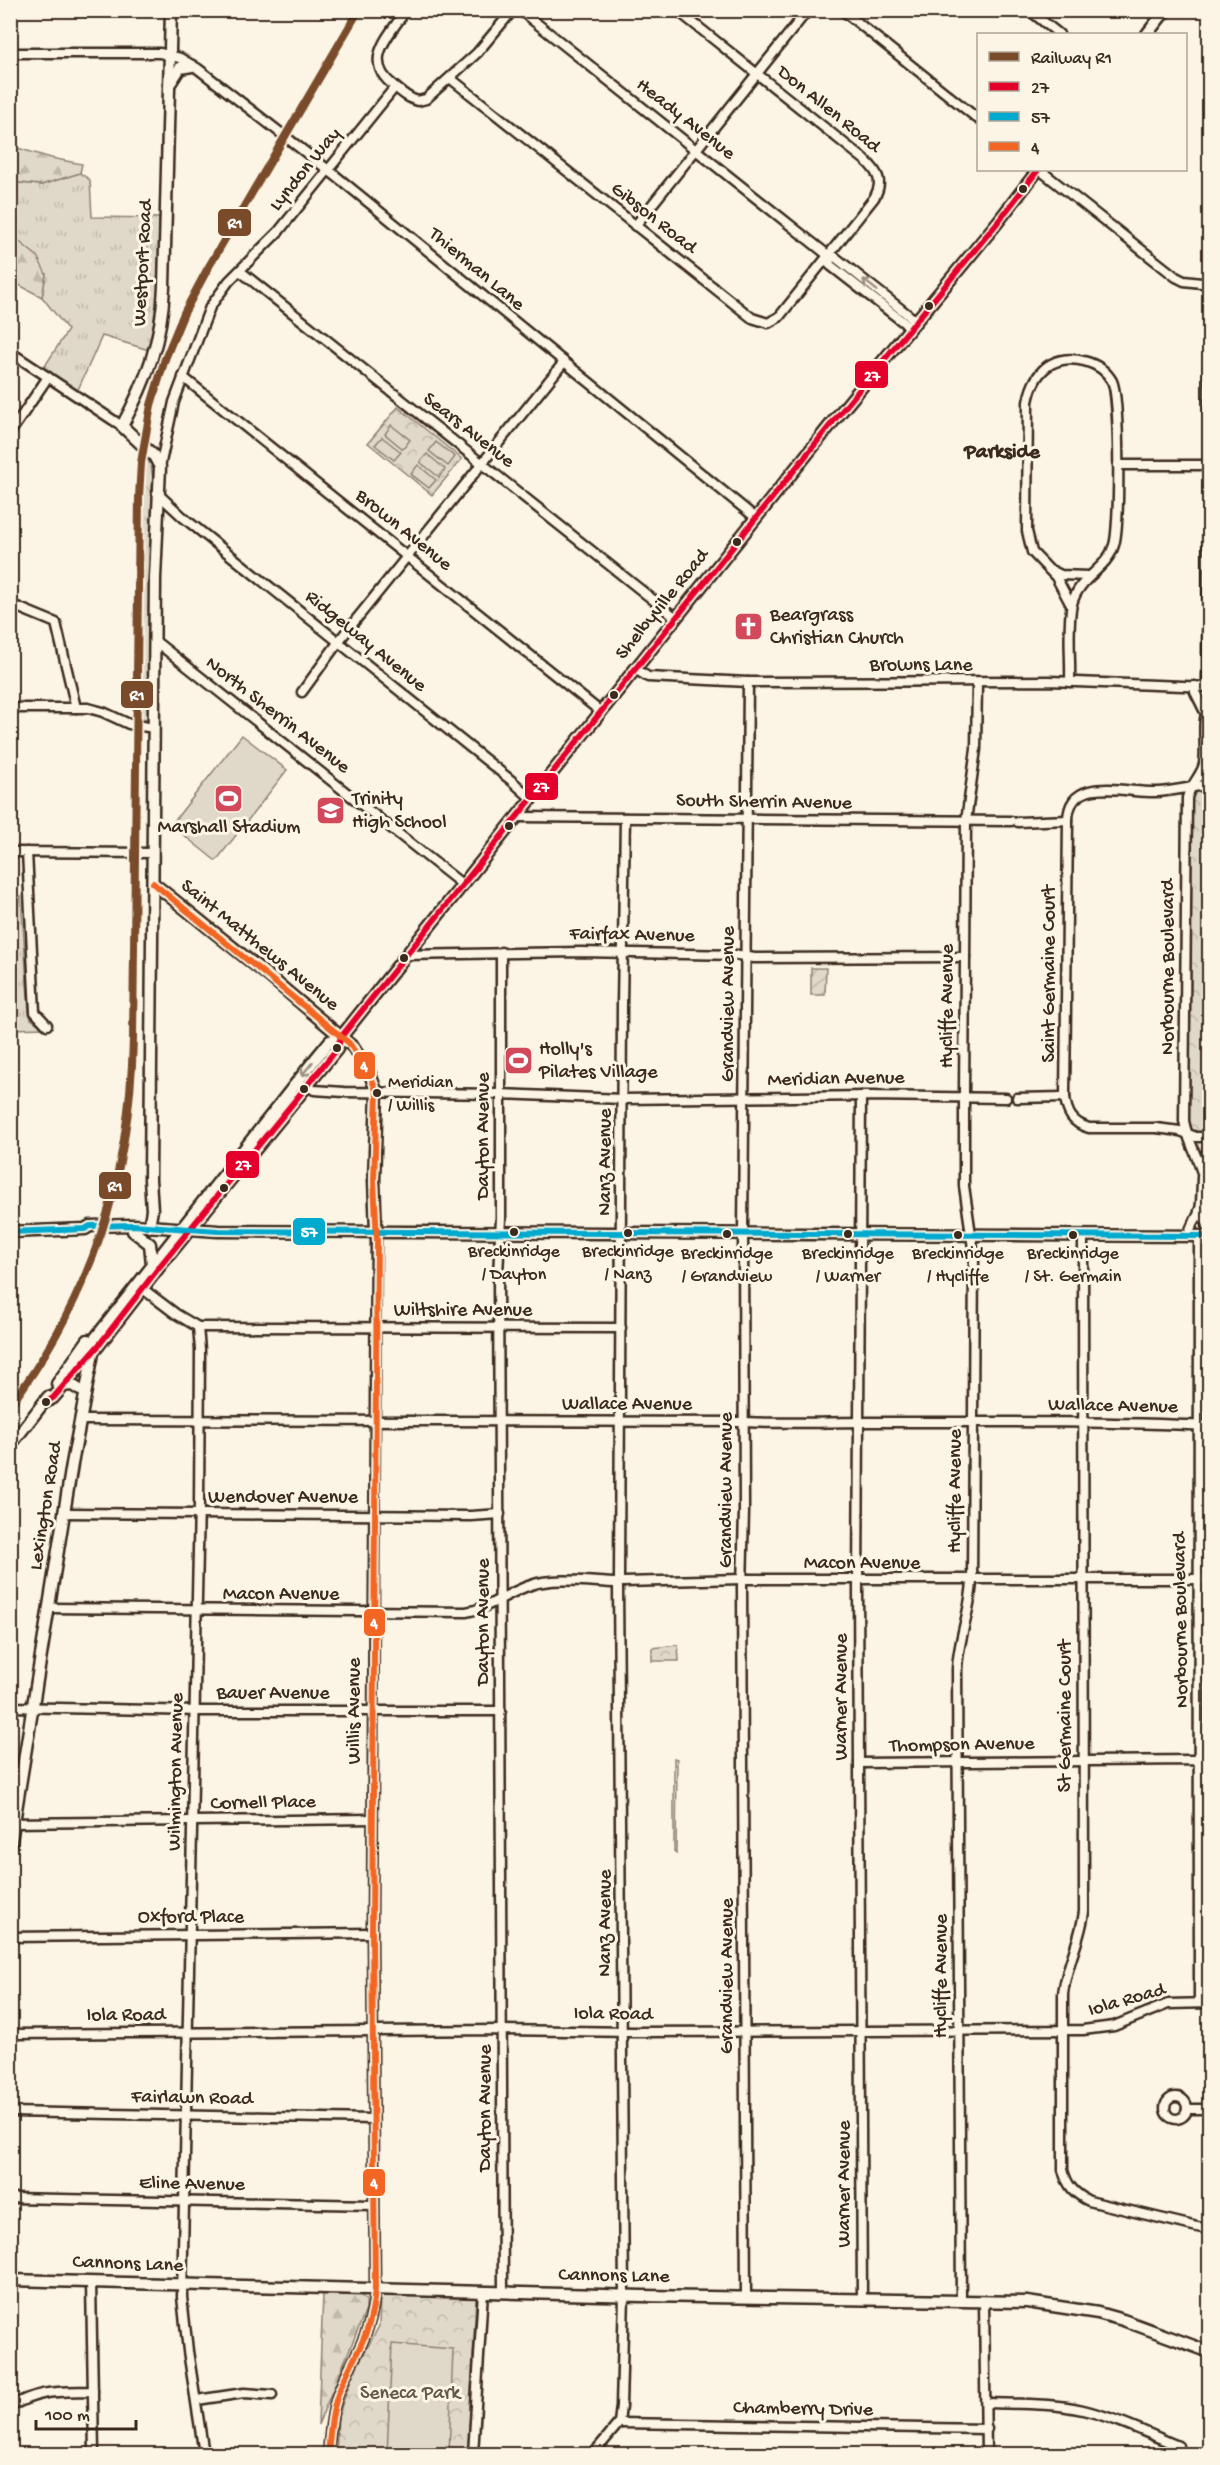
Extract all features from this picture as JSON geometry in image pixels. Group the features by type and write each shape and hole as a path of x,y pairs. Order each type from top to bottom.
{"main road":[{"name":"Westport Road","path":"122,426 153,356 160,330 171,10"},
{"path":"1148,33 1166,10"},
{"path":"170,85 174,74 180,68 192,66"},
{"name":"Shelbyville Road","path":"140,1286 337,1049 341,1037 406,955 756,518 1038,171"},
{"path":"122,426 149,451 160,468 154,641 150,1179 152,1210 147,1227"},
{"name":"Saint Matthews Avenue","path":"153,884 280,985 341,1037"},
{"name":"Shelbyville Road","path":"140,1286 152,1264 186,1229 330,1041 341,1037"},
{"name":"Willis Avenue","path":"341,1037 353,1047 370,1074 377,1093 374,1180 376,1231"},
{"path":"133,1228 145,1213 150,1179"},
{"path":"10,1232 85,1229 93,1232 147,1227 218,1231 1202,1236"},
{"path":"133,1228 150,1244 152,1264"},
{"path":"46,1402 93,1352 140,1286"},
{"path":"10,1446 46,1402 96,1330 122,1298 140,1286"},
{"name":"Lexington Road","path":"80,1420 77,1411 80,1390 85,1361 92,1343 140,1286"},
{"name":"Lexington Road","path":"10,1847 12,1823 93,1352"},
{"path":"62,1386 72,1385 80,1390"},
{"name":"Cannons Lane","path":"10,2280 1042,2303 1123,2320 1209,2352"}],"street":[{"path":"406,10 378,55 381,74 413,100 421,101 477,53 513,10"},
{"name":"Heady Avenue","path":"520,10 829,256 830,265 914,325"},
{"name":"Don Allen Road","path":"677,10 865,160 878,173 879,191 829,256"},
{"path":"635,226 808,10"},
{"path":"842,10 977,118"},
{"path":"1029,10 1058,33"},
{"path":"10,53 139,52 170,55"},
{"name":"Thierman Lane","path":"170,55 192,66 327,171 756,518"},
{"name":"Gibson Road","path":"450,78 752,318 763,323 773,321 778,317 829,256"},
{"name":"Lyndon Way","path":"160,468 174,402 210,307 240,271 279,231 395,87"},
{"path":"1040,171 1176,277 1184,281 1209,284"},
{"path":"1208,687 1209,231"},
{"name":"Sears Avenue","path":"240,271 676,618"},
{"path":"10,352 122,426"},
{"path":"1070,682 1071,605 1065,590 1032,552 1027,531 1028,402 1034,384 1044,369 1063,360 1087,362 1104,371 1112,381 1116,394 1117,531 1114,545 1106,560 1088,576 1071,605"},
{"path":"302,692 407,556 564,362"},
{"name":"Brown Avenue","path":"183,376 602,712"},
{"path":"10,433 48,377"},
{"path":"1118,465 1209,465"},
{"name":"Ridgeway Avenue","path":"158,493 177,511 532,799"},
{"path":"157,514 177,511"},
{"path":"1046,567 1061,575 1088,576"},
{"path":"10,604 56,623 76,708"},
{"name":"North Sherrin Avenue","path":"154,641 463,885"},
{"name":"Browns Lane","path":"635,669 648,677 748,682 1070,682 1208,687"},
{"name":"Grandview Avenue","path":"746,2297 742,1580 748,682"},
{"name":"Hycliffe Avenue","path":"961,2300 957,1658 959,1642 969,1611 972,1580 974,1255 964,1186 964,1096 966,821 976,749 977,683"},
{"path":"1195,686 1195,692 1205,712"},
{"path":"1209,702 1205,712 1203,766 1209,775"},
{"path":"10,708 97,710 129,724 154,728"},
{"name":"Norbourne Boulevard","path":"1201,1170 1187,1134 1184,1110 1186,798 1189,788 1203,766"},
{"path":"1068,820 1070,803 1086,792 1108,789 1157,792 1209,785"},
{"name":"South Sherrin Avenue","path":"517,817 1068,820"},
{"name":"Nanz Avenue","path":"619,2423 624,2295 619,1582 625,818"},
{"name":"Saint Germaine Court","path":"1068,820 1065,1097 1067,1111 1078,1124 1101,1129 1156,1128 1187,1134"},
{"path":"10,852 153,853"},
{"path":"27,852 35,1012 47,1025"},
{"name":"Fairfax Avenue","path":"406,955 501,952 965,957"},
{"name":"Dayton Avenue","path":"501,952 499,1600 503,2292"},
{"name":"Meridian Avenue","path":"307,1085 314,1090 377,1093 500,1094 622,1099 861,1096 1006,1098"},
{"name":"Warner Avenue","path":"861,1096 858,1580 862,2299"},
{"path":"1017,1098 1065,1097"},
{"path":"1187,1134 1209,1137"},
{"name":"Norbourne Boulevard","path":"1199,2003 1200,1761 1197,1425 1202,1236 1199,1211 1201,1170 1209,1145"},
{"name":"Norbourne Boulevard","path":"1199,1211 1207,1223 1202,1236"},
{"name":"Willis Avenue","path":"328,2454 333,2412 370,2326 375,2289 372,1934 376,1231"},
{"name":"St Germaine Court","path":"1083,1236 1084,1911 1080,1935 1064,1986 1063,2170 1065,2179 1073,2191 1089,2201 1209,2230"},
{"path":"140,1286 176,1314 198,1327"},
{"name":"Wiltshire Avenue","path":"198,1327 621,1328"},
{"name":"Wilmington Avenue","path":"198,1327 197,1611 182,2284 185,2330 204,2454"},
{"name":"Wallace Avenue","path":"80,1420 621,1421 800,1424 973,1422 1209,1426"},
{"name":"Wendover Avenue","path":"64,1513 471,1516 500,1514"},
{"name":"Macon Avenue","path":"49,1608 466,1612 479,1609 536,1583 1209,1579"},
{"name":"Bauer Avenue","path":"10,1707 501,1711"},
{"name":"Thompson Avenue","path":"859,1763 1209,1762"},
{"name":"Cornell Place","path":"12,1823 373,1819"},
{"name":"Oxford Place","path":"10,1936 372,1934"},
{"name":"Iola Road","path":"10,2034 502,2030 1062,2030 1104,2028 1125,2022 1161,2005 1209,2003"},
{"path":"1187,2109 1209,2109"},
{"name":"Fairlawn Road","path":"10,2112 373,2119"},
{"name":"Eline Avenue","path":"10,2198 373,2205"},
{"path":"91,2282 94,2454"},
{"path":"473,2454 483,2291"},
{"path":"984,2301 986,2454"},
{"path":"10,2406 45,2392 93,2391"},
{"path":"197,2400 244,2393 272,2395"},
{"path":"987,2403 1048,2405 1083,2410 1178,2446"},
{"path":"593,2454 619,2423"},
{"name":"Chamberry Drive","path":"619,2423 987,2429"}],"green space":[{"path":"11,146 51,158 82,164 80,173 41,185 11,182"},
{"path":"80,173 90,180 92,217 159,218 159,284 156,318 149,350 102,336 77,392 43,369 68,330 42,297 46,274 11,235 10,182 41,185"},
{"path":"11,235 37,256 46,274 42,297 19,285 16,273 11,267"},
{"path":"398,407 462,459 432,495 368,443"},
{"path":"391,425 410,440 403,449 385,434"},
{"path":"382,437 401,452 394,460 375,445"},
{"path":"436,442 455,457 448,466 429,451"},
{"path":"427,454 445,469 439,477 420,462"},
{"path":"146,456 151,465 153,479 149,716 147,719 140,718 138,586 142,488"},
{"path":"418,465 436,480 429,488 411,474"},
{"name":"Marshall Stadium","path":"242,735 287,770 216,861 171,825"},
{"path":"1197,789 1210,789 1210,1133 1205,1135 1192,1133 1187,1122 1190,805 1192,795"},
{"path":"21,896 29,1012 31,1019 44,1028 11,1029 11,897"},
{"path":"811,968 826,968 825,995 811,995"},
{"path":"678,1645 679,1661 652,1661 652,1648"},
{"path":"674,1758 677,1759 676,1853 674,1851"},
{"path":"323,2293 358,2293 366,2300 366,2310 318,2425"},
{"name":"Seneca Park","path":"380,2294 476,2297 468,2454 336,2454 338,2416 353,2374 379,2326"},
{"path":"392,2344 453,2349 449,2454 387,2454"}],"rail line":[{"name":"R1","path":"10,1406 39,1364 64,1321 85,1277 115,1186 124,1139 133,1039 139,497 141,463 151,405 165,359 184,313 359,10"}],"transit line":[{"name":"27","path":"46,1402 53,1398 99,1345 160,1266 337,1049 341,1037 380,988 836,418 1037,171"},
{"name":"4","path":"153,883 349,1043 370,1074 377,1093 374,1180 377,1241 372,1933 375,2288 366,2332 338,2394 331,2424 328,2454"},
{"name":"57","path":"10,1232 133,1225 218,1231 1210,1236"}],"place":[{"name":"Beargrass Christian Church","path":"749,627"},
{"name":"Marshall Stadium","path":"229,798"},
{"name":"Trinity High School","path":"331,811"},
{"name":"Holly's Pilates Village","path":"518,1061"},
{"name":"Meridian / Willis","path":"377,1093"},
{"name":"Breckinridge / Dayton","path":"514,1232"},
{"name":"Breckinridge / Nanz","path":"628,1233"},
{"name":"Breckinridge / Grandview","path":"727,1234"},
{"name":"Breckinridge / Warner","path":"848,1234"},
{"name":"Breckinridge / Hycliffe","path":"958,1235"},
{"name":"Breckinridge / St. Germain","path":"1073,1235"}],"district":[{"name":"Parkside","path":"1002,453"}]}
